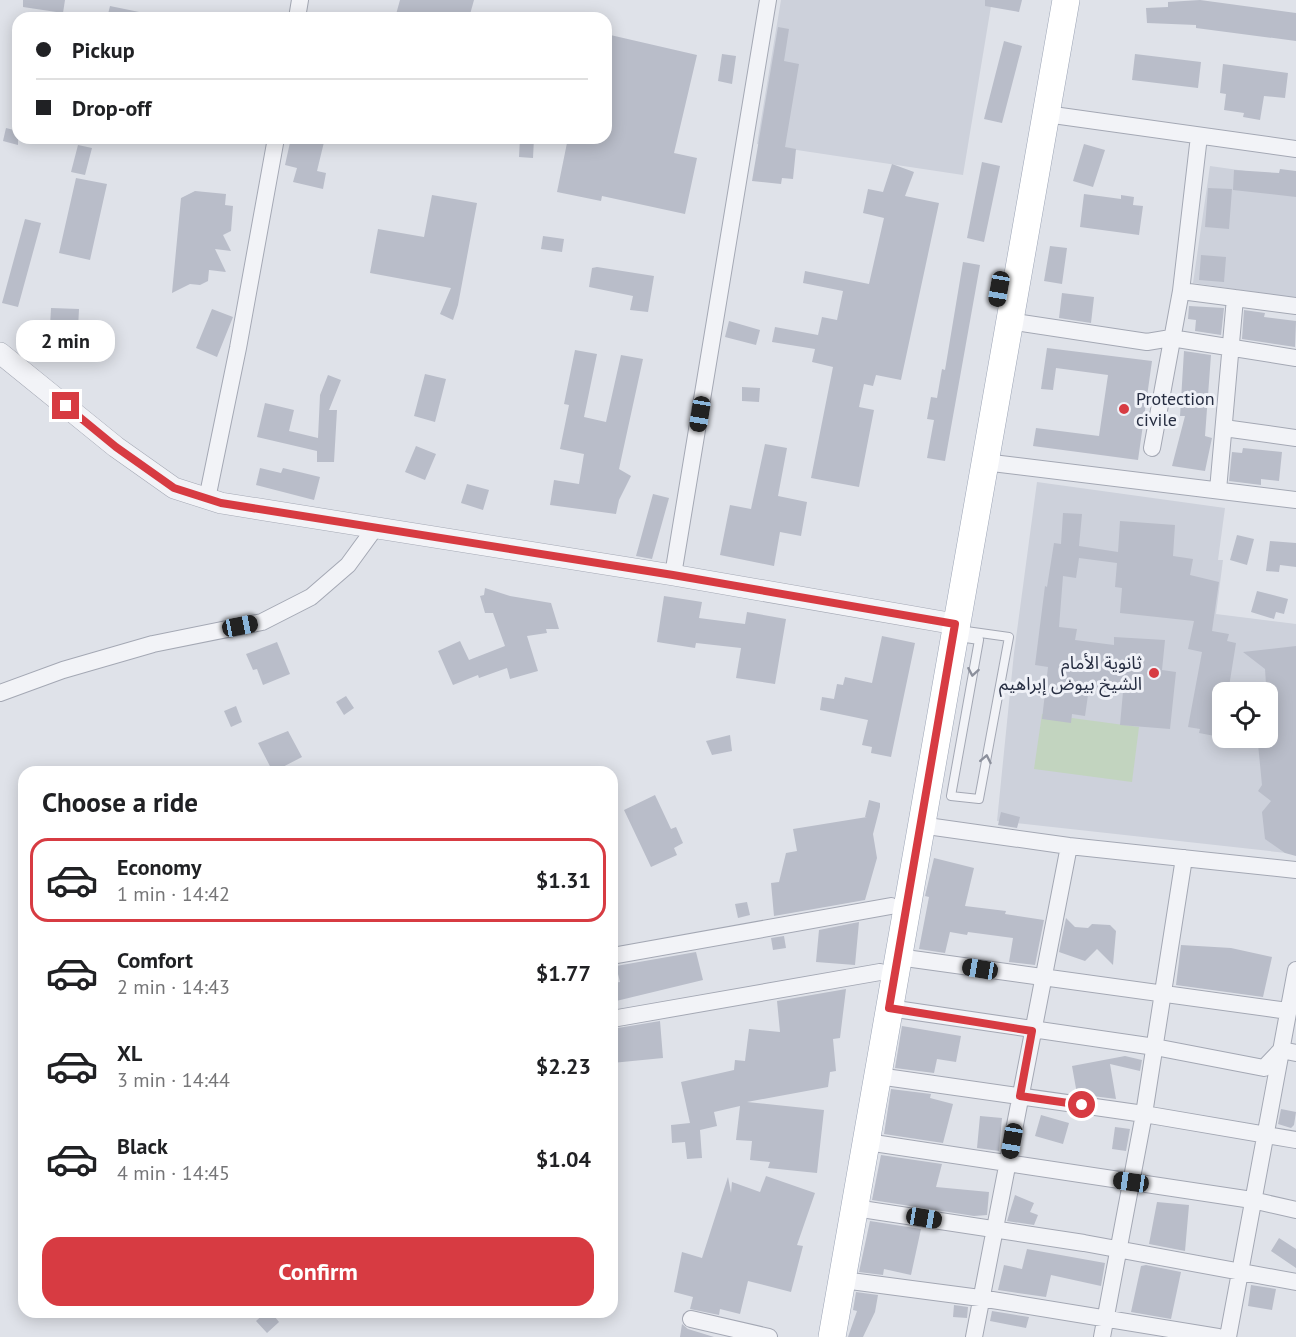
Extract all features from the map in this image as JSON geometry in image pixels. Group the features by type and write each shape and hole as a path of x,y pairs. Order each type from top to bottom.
{"main road":[{"path":"816,1337 889,964 920,825 1048,0"},
{"path":"832,1337 889,1008 891,906 984,462 1066,0"}],"street":[{"path":"673,575 768,0"},
{"path":"1046,114 1296,149"},
{"path":"1152,448 1181,291 1199,136"},
{"path":"207,499 275,144"},
{"path":"1181,291 1296,306"},
{"path":"1218,490 1235,298"},
{"path":"1009,321 1147,342 1171,338 1296,358"},
{"path":"0,353 174,488 207,499 673,575 951,628"},
{"path":"1224,428 1296,438"},
{"path":"984,462 1296,500"},
{"path":"0,693 63,670 153,644 262,622 311,597 348,565 375,528"},
{"path":"920,825 1069,846 1296,870"},
{"path":"974,1337 993,1229 1008,1163 1069,846"},
{"path":"1102,1337 1144,1114 1184,858"},
{"path":"618,955 891,906"},
{"path":"618,1018 889,964 1042,978 1288,1011"},
{"path":"1228,1337 1265,1133 1288,1052 1288,1011 1295,976"},
{"path":"889,1008 1032,1031 1155,1047 1264,1068 1288,1052"},
{"path":"878,1076 1144,1114 1296,1140"},
{"path":"867,1142 1252,1200 1296,1210"},
{"path":"855,1208 1117,1249 1296,1282"},
{"path":"843,1280 980,1298 1218,1337"},
{"path":"691,1319 769,1337"}],"lane":[{"path":"951,628 1009,637 979,799 951,796 979,640 951,628"}],"shaded area":[{"path":"781,0 992,0 963,175 757,144"},
{"path":"1210,166 1296,178 1296,298 1193,283"},
{"name":"ثانوية الأمام الشيخ بيوض إبراهيم","path":"1037,482 1225,508 1218,560 1223,560 1216,614 1296,624 1296,854 997,821 1014,653"}],"green space":[{"path":"1042,714 1139,727 1132,782 1034,769"}],"building":[{"path":"23,0 65,0 63,12 23,7"},
{"path":"400,0 474,0 471,12 397,12"},
{"path":"985,0 1022,0 1019,12 985,6"},
{"path":"1200,0 1296,13 1296,41 1196,28 1196,25 1147,23 1146,8 1168,7 1168,2"},
{"path":"110,6 139,12 108,12"},
{"path":"778,27 789,29 784,61 799,64 785,147 796,149 793,179 782,178 781,184 752,181"},
{"path":"612,35 697,55 674,153 697,158 685,214 602,196 601,201 557,192 567,144 612,144"},
{"path":"1004,41 1022,46 1002,123 984,119"},
{"path":"722,54 736,56 732,84 718,81"},
{"path":"1135,54 1201,62 1198,88 1132,80"},
{"path":"1223,64 1288,73 1285,98 1264,96 1260,120 1243,117 1244,113 1224,110 1226,94 1220,93"},
{"path":"6,128 12,130 12,143 3,141"},
{"path":"290,144 324,144 317,171 326,173 323,189 293,182 297,168 285,165"},
{"path":"520,144 534,144 533,158 519,157"},
{"path":"1084,144 1105,150 1093,187 1073,181"},
{"path":"78,145 92,148 85,175 71,172"},
{"path":"982,162 1000,166 984,242 967,238"},
{"path":"892,164 914,172 905,196 939,203 901,380 876,375 873,386 864,384 859,407 874,410 859,487 811,478 833,367 812,362 815,349 772,342 775,327 818,335 822,317 837,320 843,291 803,283 805,271 869,284 884,218 863,213 868,189 883,192"},
{"path":"1280,169 1296,171 1296,197 1233,190 1234,170 1279,173"},
{"path":"76,178 107,184 90,260 59,253"},
{"path":"1208,188 1232,189 1229,229 1205,227"},
{"path":"195,191 226,194 225,205 233,206 231,231 223,235 231,251 215,249 226,272 209,270 208,281 200,285 190,284 172,293 181,198"},
{"path":"1084,194 1121,199 1121,195 1134,197 1133,205 1143,206 1139,235 1080,227"},
{"path":"432,195 477,203 458,305 453,320 440,314 451,288 370,273 378,229 424,237"},
{"path":"25,219 41,223 18,307 2,303"},
{"path":"543,236 564,239 562,252 541,249"},
{"path":"1050,246 1067,248 1062,284 1044,281"},
{"path":"1201,255 1226,257 1224,282 1199,280"},
{"path":"963,262 980,265 945,461 927,458 934,420 927,419 931,397 937,398 942,369 945,370"},
{"path":"592,268 654,276 648,312 630,310 633,296 589,287"},
{"path":"1062,293 1094,297 1091,323 1059,318"},
{"path":"1189,306 1224,308 1221,335 1195,331 1196,320 1188,319"},
{"path":"51,308 79,309 77,348 49,346"},
{"path":"212,309 233,317 217,357 196,348"},
{"path":"1244,310 1265,313 1264,317 1296,321 1295,347 1242,339"},
{"path":"729,321 760,330 756,345 725,337"},
{"name":"Protection civile","path":"1047,348 1152,361 1138,460 1033,446 1036,428 1099,436 1108,375 1056,368 1053,390 1041,389"},
{"path":"575,350 597,354 584,417 606,422 621,355 643,359 619,469 631,476 619,500 616,514 550,505 554,480 579,484 584,454 560,449 569,405 564,404"},
{"path":"1184,351 1211,355 1205,436 1212,438 1205,471 1172,466 1185,416 1180,416"},
{"path":"425,374 446,379 435,422 414,416"},
{"path":"328,375 341,380 329,410 337,410 334,462 317,462 317,451 257,437 265,403 294,410 289,431 318,438 320,395"},
{"path":"742,387 760,388 759,402 742,401"},
{"path":"765,444 787,448 778,496 807,502 801,536 780,532 774,566 720,555 730,505 751,509"},
{"path":"416,446 436,454 425,480 405,472"},
{"path":"1243,448 1282,452 1279,481 1261,479 1261,485 1229,481 1232,452 1242,453"},
{"path":"260,468 281,473 283,468 320,477 314,500 256,485"},
{"path":"467,484 489,490 483,510 461,503"},
{"path":"653,494 669,498 652,559 636,556"},
{"path":"1063,513 1082,514 1079,546 1118,552 1120,521 1175,525 1173,556 1193,559 1190,575 1219,582 1212,631 1229,634 1227,641 1236,643 1230,682 1212,682 1212,735 1199,733 1200,729 1188,727 1202,652 1188,649 1194,621 1120,613 1122,588 1115,587 1117,563 1079,558 1076,578 1063,576 1059,627 1077,629 1075,640 1114,645 1114,637 1165,640 1162,670 1176,672 1170,729 1120,725 1123,692 1089,688 1085,716 1072,714 1071,723 1042,719 1048,667 1035,665 1045,586 1047,587 1054,543 1061,544"},
{"path":"1237,535 1254,539 1247,565 1230,560"},
{"path":"1270,541 1296,543 1296,567 1280,565 1279,572 1266,571"},
{"path":"485,588 510,596 551,603 559,629 546,629 547,633 527,636 538,671 510,679 507,668 479,678 478,675 453,685 438,651 460,641 469,660 505,646 493,613 485,613 480,596 484,595"},
{"path":"1257,591 1288,599 1284,614 1276,612 1274,619 1251,612"},
{"path":"664,596 702,602 699,618 745,624 747,612 786,619 775,684 736,678 741,648 696,643 695,648 657,642"},
{"path":"882,636 915,643 891,757 871,753 872,747 862,745 868,720 820,710 822,697 834,699 837,684 843,685 845,677 872,683"},
{"path":"277,642 290,674 263,685 257,669 253,670 246,654"},
{"path":"1296,646 1296,856 1285,853 1265,839 1262,812 1271,801 1258,791 1262,785 1258,748 1278,748 1278,682 1266,682 1265,669 1243,652"},
{"path":"346,696 354,708 344,715 336,702"},
{"path":"236,706 242,722 231,727 224,711"},
{"path":"288,731 302,757 285,766 270,766 258,743"},
{"path":"730,735 732,751 712,755 706,741"},
{"path":"655,795 671,829 676,827 683,843 674,848 677,855 651,867 624,810"},
{"path":"869,800 880,803 880,807 873,834 877,858 865,900 774,916 771,883 779,882 786,853 797,851 793,829 867,817 865,817"},
{"path":"1001,812 1020,817 1017,828 998,825"},
{"path":"934,858 974,868 965,906 1006,911 1005,914 1044,920 1035,965 1009,962 1013,938 950,932 945,953 919,949 929,897 925,896"},
{"path":"747,902 750,915 738,918 735,904"},
{"path":"1066,918 1075,927 1088,928 1092,924 1110,925 1116,931 1113,965 1097,949 1085,961 1059,952"},
{"path":"859,922 855,965 816,962 819,930"},
{"path":"784,936 786,948 773,950 771,938"},
{"path":"1181,945 1231,948 1272,957 1263,997 1176,985"},
{"path":"696,952 703,980 618,1001 618,982 620,982 618,966"},
{"path":"846,989 840,1038 833,1039 836,1071 830,1072 828,1087 747,1102 824,1110 817,1173 768,1168 770,1162 750,1160 752,1141 736,1140 740,1106 714,1112 717,1126 700,1130 702,1158 687,1159 685,1142 672,1143 671,1125 690,1123 681,1082 734,1070 735,1060 745,1061 749,1029 780,1032 777,1001"},
{"path":"660,1021 663,1058 618,1062 618,1028"},
{"path":"902,1026 961,1036 956,1062 937,1059 934,1073 895,1068"},
{"path":"1125,1056 1142,1060 1140,1071 1110,1064 1116,1099 1077,1094 1072,1066"},
{"path":"891,1089 931,1094 930,1098 953,1104 943,1143 884,1134"},
{"path":"1281,1109 1296,1112 1294,1125 1291,1128 1278,1124"},
{"path":"1041,1115 1069,1123 1063,1144 1035,1136"},
{"path":"980,1116 1002,1118 999,1151 977,1148"},
{"path":"1115,1127 1130,1129 1126,1151 1112,1149"},
{"path":"881,1155 942,1164 936,1187 989,1192 987,1215 974,1216 872,1200"},
{"path":"766,1176 815,1193 797,1245 803,1246 791,1292 748,1281 740,1314 720,1309 719,1315 690,1309 693,1297 674,1292 682,1252 702,1258 728,1177 731,1193 732,1182 760,1192"},
{"path":"1015,1195 1034,1203 1030,1212 1038,1215 1034,1225 1007,1221"},
{"path":"1157,1202 1189,1205 1185,1251 1149,1244"},
{"path":"870,1221 921,1229 911,1275 884,1269 883,1275 859,1272"},
{"path":"1279,1238 1296,1249 1296,1268 1271,1251"},
{"path":"1027,1249 1105,1263 1101,1286 1051,1275 1046,1297 998,1290 1004,1265 1022,1269"},
{"path":"1141,1266 1181,1272 1171,1319 1131,1312"},
{"path":"1251,1285 1276,1289 1272,1310 1248,1306"},
{"path":"856,1292 878,1295 875,1312 863,1337 848,1337 857,1311 853,1310"},
{"path":"954,1305 968,1307 967,1318 953,1317"},
{"path":"992,1311 1029,1317 1026,1328 990,1321"},
{"path":"259,1318 276,1318 279,1322 267,1333 256,1321"},
{"path":"682,1324 688,1329 714,1337 680,1337"}],"place":[{"name":"Protection civile","path":"1124,409"},
{"name":"ثانوية الأمام الشيخ بيوض إبراهيم","path":"1154,673"}],"route":[{"path":"66,406 116,447 174,488 221,503 673,575 955,624 889,1008 1032,1031 1020,1096 1082,1105"}]}
